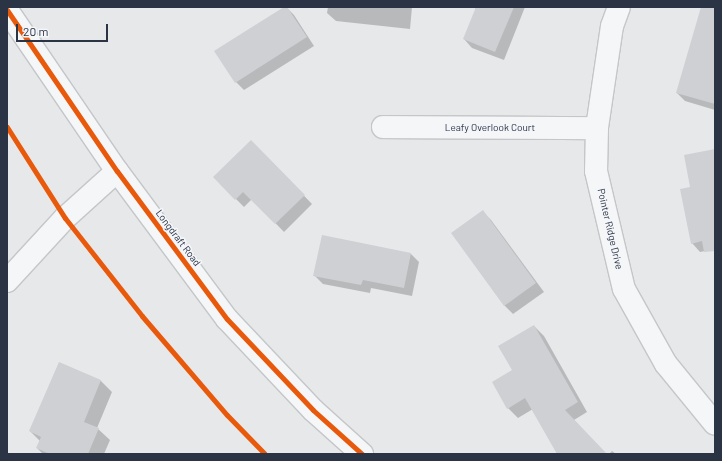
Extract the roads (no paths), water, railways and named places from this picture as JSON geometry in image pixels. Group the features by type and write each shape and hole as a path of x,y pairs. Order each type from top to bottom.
{"street":[{"name":"Pointer Ridge Drive","path":"619,7 612,26 597,128 596,171 624,289 666,364 715,424"},
{"name":"Longdraft Road","path":"7,10 117,171 227,319 313,410 362,454"},
{"name":"Leafy Overlook Court","path":"383,127 597,128"},
{"path":"7,281 65,218 117,171"}]}
